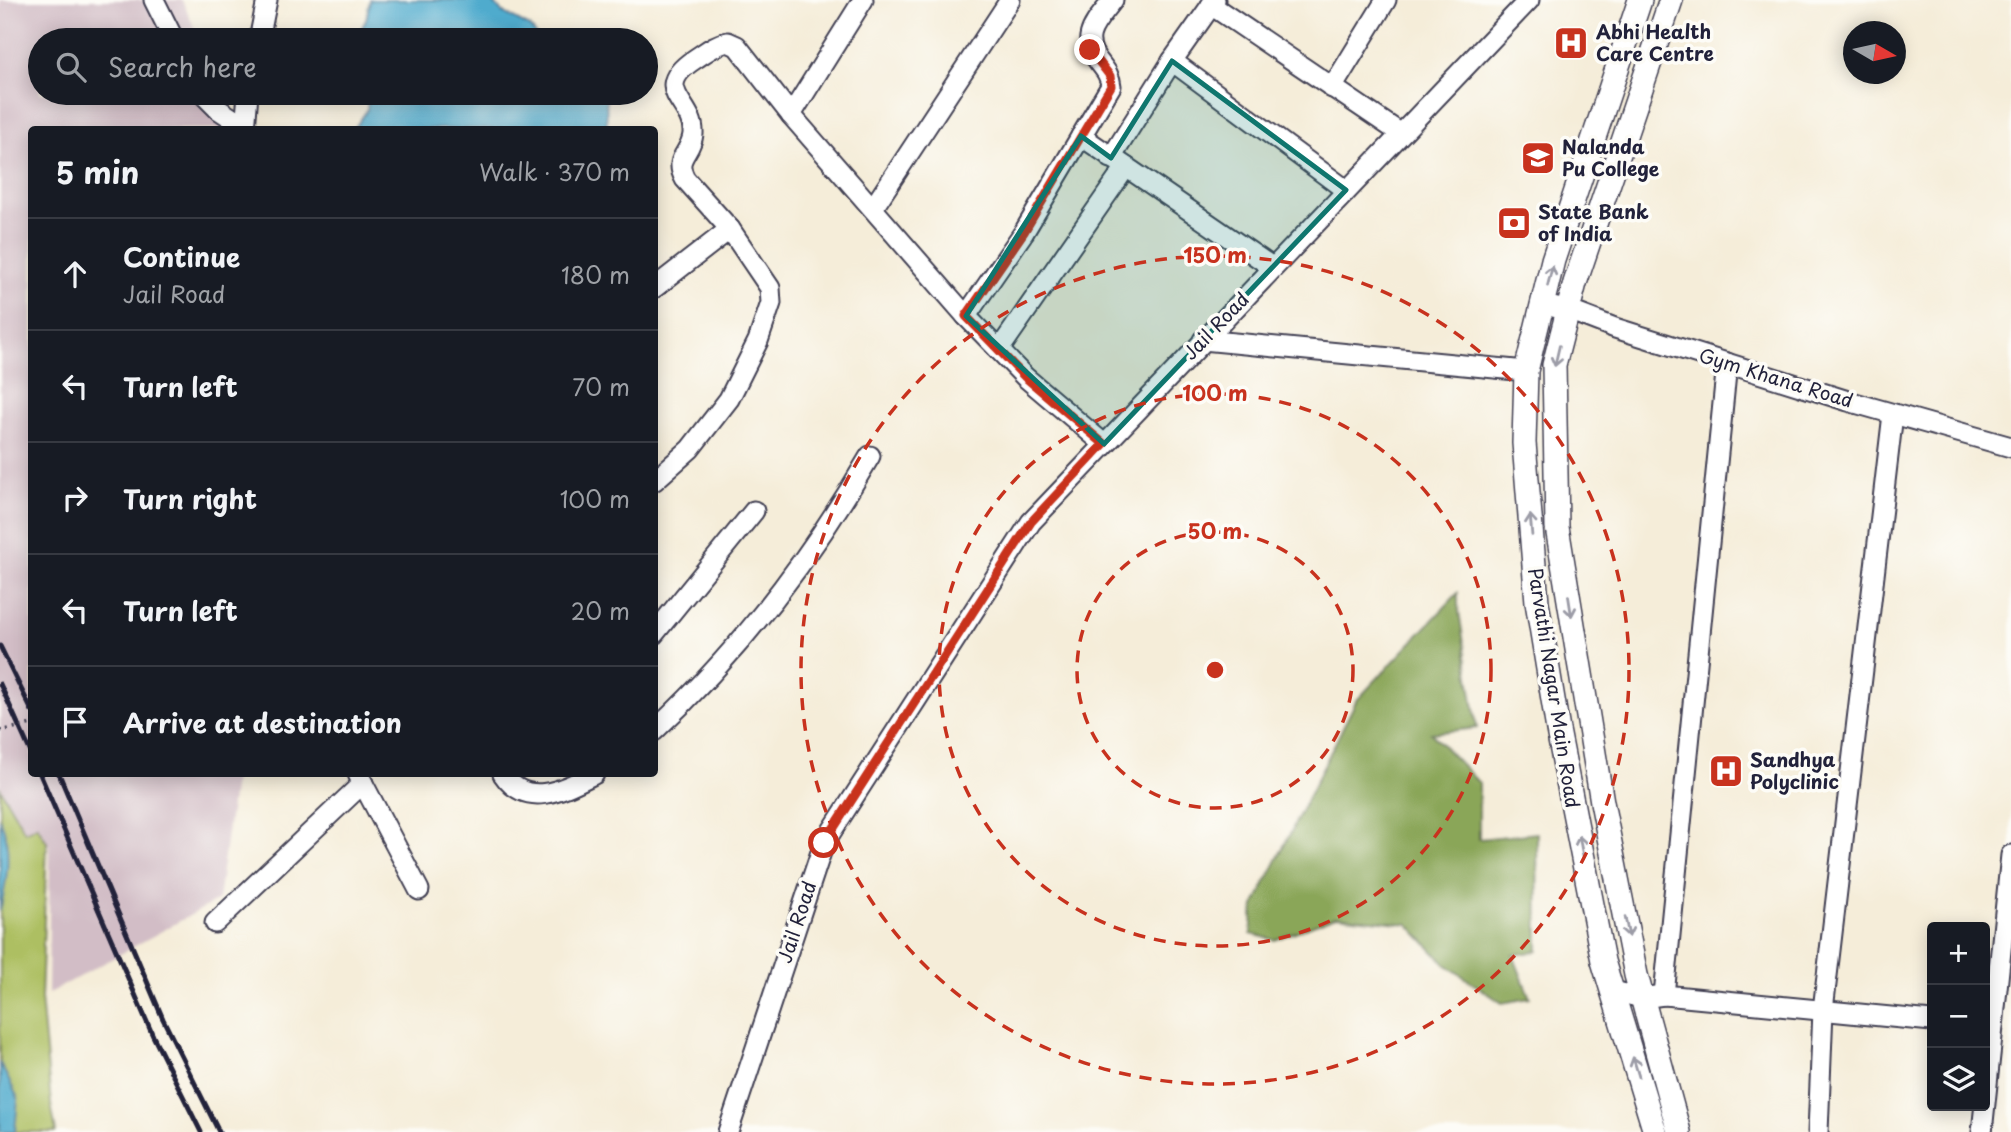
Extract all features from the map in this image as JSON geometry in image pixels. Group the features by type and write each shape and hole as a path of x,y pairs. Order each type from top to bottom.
{"main road":[{"name":"Parvathi Nagar Main Road","path":"1640,0 1553,260 1526,371 1524,443 1537,602 1561,743 1604,961 1655,1132"},
{"name":"Parvathi Nagar Main Road","path":"1671,0 1579,270 1554,365 1557,527 1602,802 1653,996 1679,1132"}],"street":[{"path":"155,0 168,28"},
{"path":"261,28 267,0"},
{"path":"791,115 863,0"},
{"path":"873,208 1010,0"},
{"path":"966,316 1024,232 1111,86 1110,76 1090,50 1088,41 1092,30 1113,0"},
{"path":"1332,88 1386,0"},
{"name":"Jail Road","path":"728,1132 824,843 1031,522 1529,0"},
{"path":"999,350 1118,162 1172,61 1213,3 1400,133"},
{"path":"658,477 690,449 729,399 766,323 771,303 770,288 730,229 680,170 681,160 693,135 692,126 676,95 674,83 677,75 681,68 713,47 729,42 737,46 791,115 966,316 1025,377 1104,444"},
{"path":"1172,61 1346,190"},
{"path":"214,105 242,126"},
{"path":"245,126 247,105"},
{"path":"1081,136 1272,268"},
{"path":"658,285 730,229"},
{"name":"Gym Khana Road","path":"1542,305 1568,310 1615,328 1727,363 2011,447"},
{"path":"1203,340 1526,371"},
{"path":"1653,996 1727,363"},
{"path":"1818,1132 1823,1010 1893,414"},
{"path":"658,728 679,709 765,611 840,507 870,456"},
{"path":"658,629 754,511"},
{"path":"505,777 525,792 542,794 561,791 588,777"},
{"path":"215,923 360,778 419,890"},
{"path":"1982,1132 1996,1027 2011,855"},
{"path":"1613,991 1927,1020"}],"path":[{"path":"0,731 28,725"}],"highlighted area":[{"path":"1172,61 1346,190 1104,444 966,316 1081,136 1111,158"}],"shaded area":[{"path":"0,0 182,0 195,28 28,28 28,105 228,105 227,126 28,126 28,777 235,777 218,900 48,994 50,847 41,831 29,837 0,786"}],"green space":[{"path":"1458,593 1477,728 1431,733 1479,783 1479,839 1537,833 1538,951 1513,955 1530,998 1502,1003 1445,964 1408,924 1336,916 1275,940 1251,934 1254,906 1356,701"},
{"path":"0,788 25,832 37,826 47,842 41,998 56,1132 0,1132"}],"water":[{"path":"370,0 491,0 502,12 531,28 362,28"},
{"path":"367,105 606,105 607,126 356,126"},
{"path":"0,819 8,853 7,876 0,911"},
{"path":"0,1063 18,1098 15,1132 0,1132"}],"railway":[{"path":"0,646 28,703"},
{"path":"0,684 28,746"},
{"path":"41,777 153,1036 201,1132"},
{"path":"60,777 163,1019 219,1132"}],"place":[{"name":"Abhi Health Care Centre","path":"1571,43"},
{"name":"Nalanda Pu College","path":"1538,158"},
{"name":"State Bank of India","path":"1514,223"},
{"name":"Sandhya Polyclinic","path":"1726,771"}],"route":[{"path":"824,843 1031,522 1104,444 1025,377 966,316 1024,232 1111,86 1110,76 1090,50"}]}
